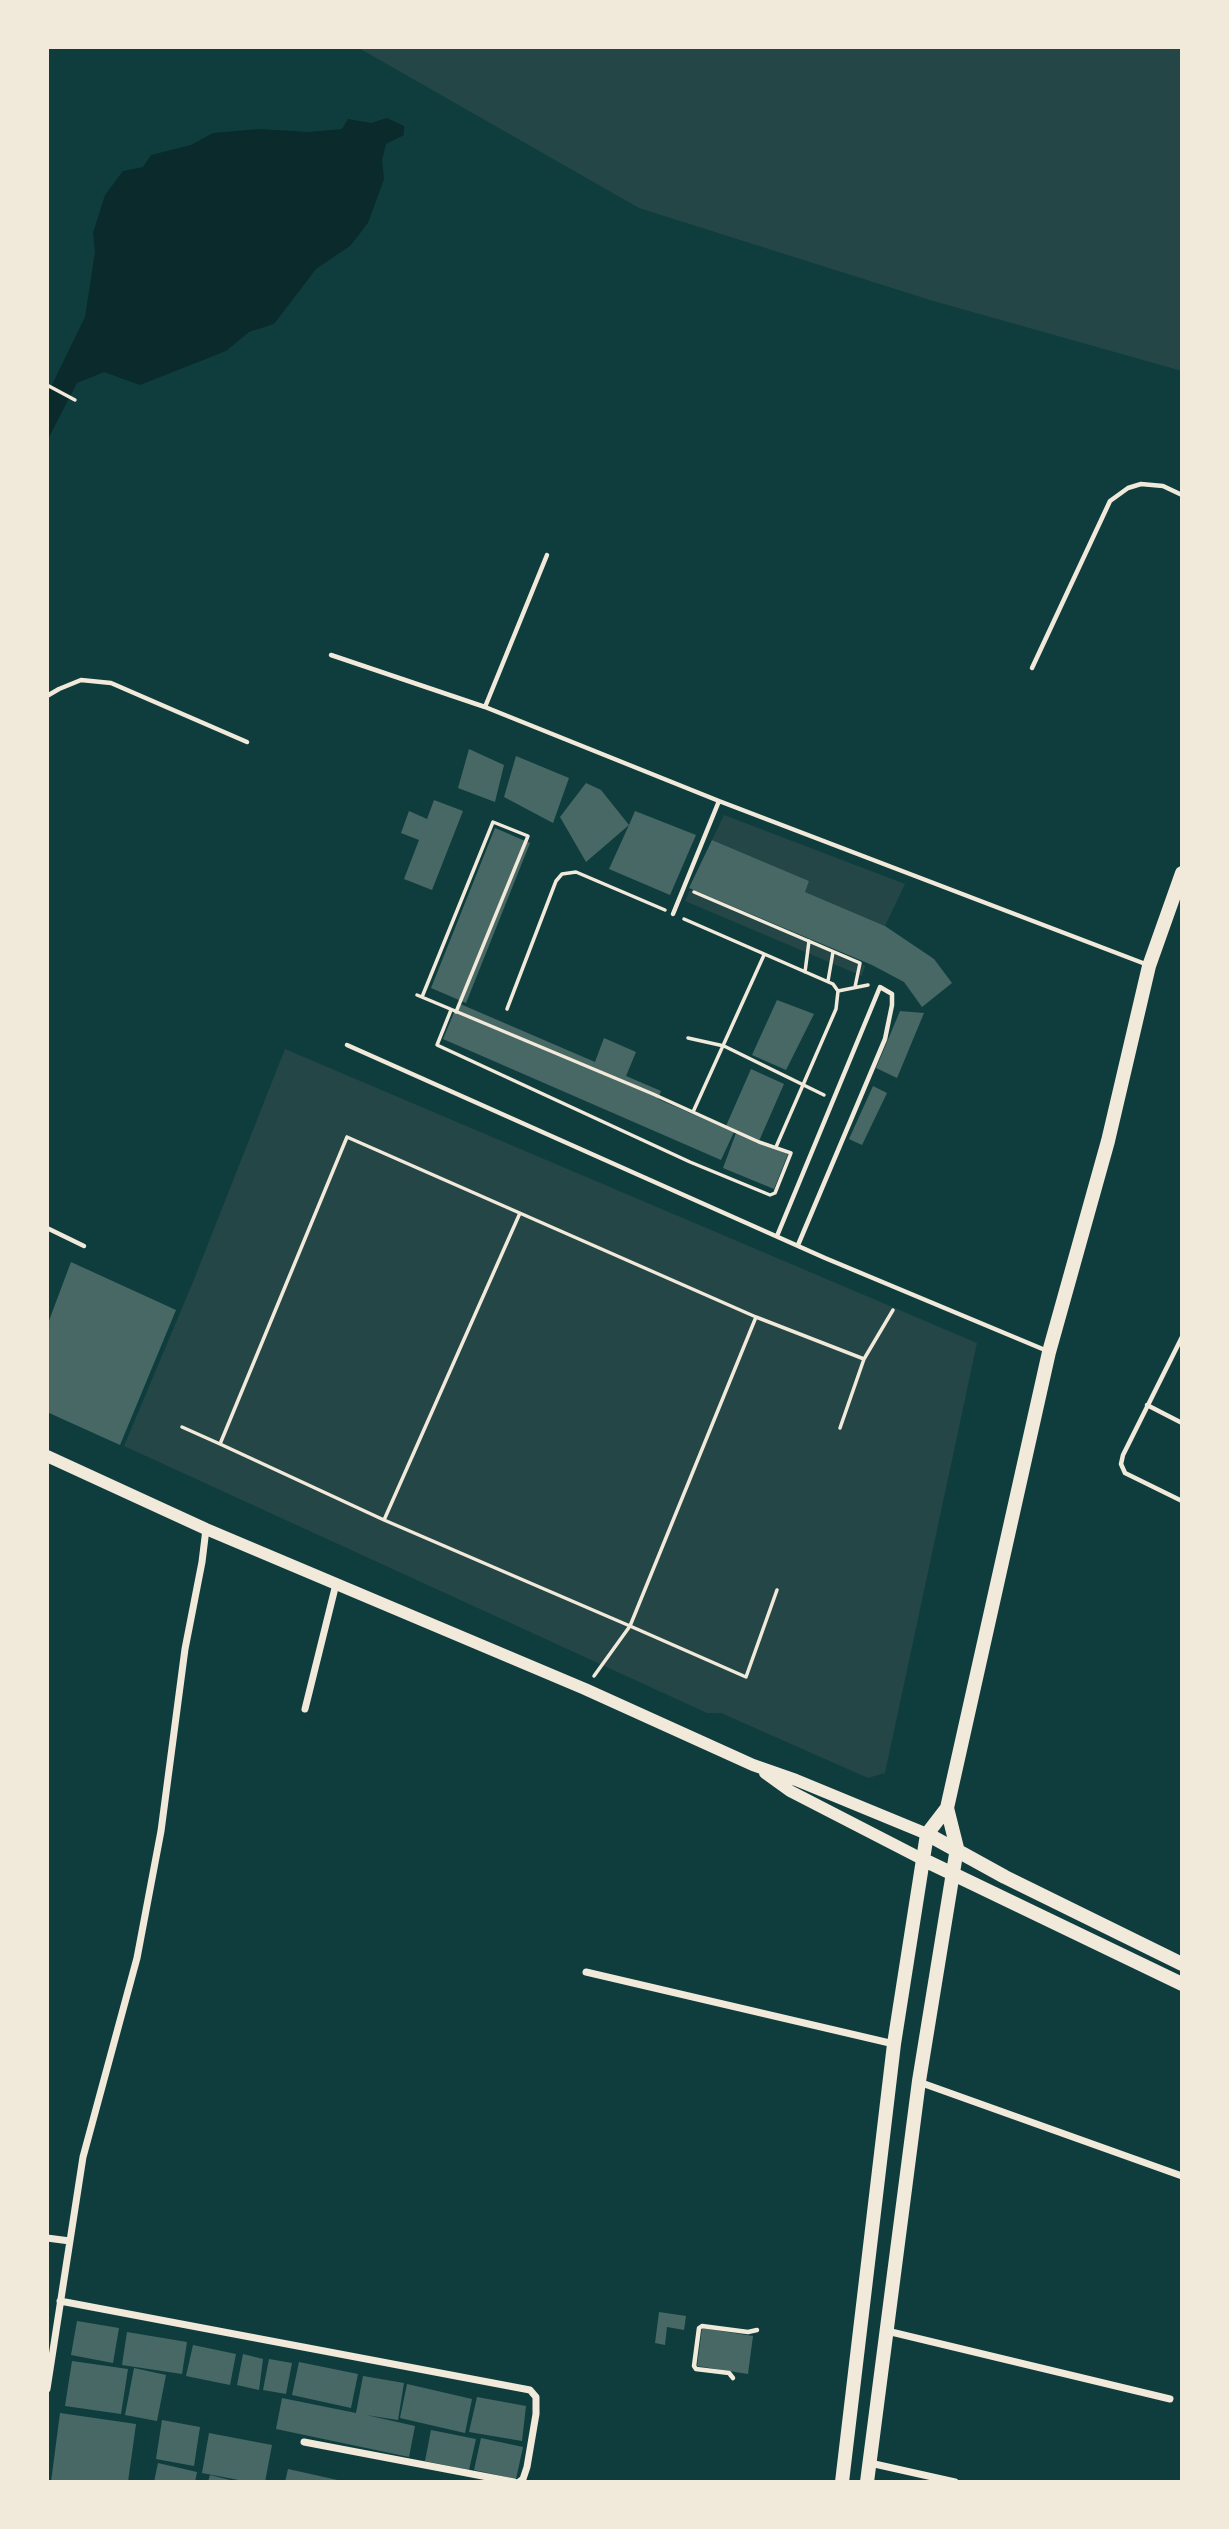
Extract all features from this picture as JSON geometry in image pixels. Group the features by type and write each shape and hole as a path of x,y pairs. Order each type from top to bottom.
{"main road":[{"path":"842,2482 894,2044 927,1834 947,1808 1049,1352 1108,1141 1149,966 1182,873"},
{"path":"47,1456 206,1529 585,1689 753,1765 927,1834 957,1848 1005,1877 1182,1964"},
{"path":"753,1765 790,1791 924,1860 1182,1984"},
{"path":"867,2482 919,2081 957,1848 947,1808"},
{"path":"850,2421 874,2425"}],"street":[{"path":"47,2389 83,2157 138,1958 161,1831 184,1649 206,1529"},
{"path":"305,1709 336,1583"},
{"path":"586,1972 894,2044"},
{"path":"919,2081 1182,2176"},
{"path":"47,2238 70,2241"},
{"path":"60,2301 530,2390 536,2394 536,2414 527,2467 523,2479 516,2482 304,2442"},
{"path":"887,2331 1170,2399"},
{"path":"870,2462 955,2482"}],"lane":[{"path":"1032,668 1110,501 1128,488 1141,484 1163,486 1182,495"},
{"path":"485,706 547,555"},
{"path":"331,655 485,706 719,801 1149,966"},
{"path":"47,696 80,680 111,683 247,742"},
{"path":"673,914 719,801"},
{"path":"777,1236 880,987 892,994 885,1039 798,1245"},
{"path":"347,1045 777,1236 1049,1352"},
{"path":"47,1228 84,1246"},
{"path":"1182,1336 1180,1346 1147,1405 1121,1464 1125,1474 1182,1501"},
{"path":"1147,1405 1182,1423"},
{"path":"733,2378 729,2374 694,2366 699,2328 702,2326 748,2332 757,2330"}],"path":[{"path":"47,385 75,400"},
{"path":"454,1011 437,1045 690,1162 770,1195 775,1193 790,1153 454,1011 420,996 493,822 528,836 454,1011"},
{"path":"507,1009 556,881 562,874 576,872 828,981 838,990 835,1009 776,1147"},
{"path":"684,887 860,963 855,987"},
{"path":"805,972 809,941"},
{"path":"828,981 834,952"},
{"path":"693,1112 764,955"},
{"path":"838,990 869,985 880,987"},
{"path":"688,1038 724,1046 833,1098"},
{"path":"220,1444 346,1137 756,1317 864,1359"},
{"path":"384,1520 520,1213"},
{"path":"840,1428 864,1359 893,1310"},
{"path":"585,1689 630,1626 756,1317"},
{"path":"182,1427 384,1520 746,1676 777,1590"}],"shaded area":[{"path":"357,47 1182,47 1182,371 930,300 639,208"},
{"path":"387,118 404,126 404,135 386,144 382,160 384,179 368,223 350,246 316,269 274,324 249,332 226,351 140,385 104,372 77,383 47,441 47,395 85,317 95,252 93,233 105,195 123,171 143,167 151,155 191,145 213,133 259,129 309,132 342,129 348,119 371,123"},
{"path":"724,815 905,884 885,926 805,892 809,881 712,840"},
{"path":"690,890 865,966 862,976 685,901"},
{"path":"285,1049 977,1343 885,1773 868,1778 721,1713 707,1713 124,1446 193,1282"}],"building":[{"path":"469,749 504,765 495,802 458,788"},
{"path":"516,756 569,778 553,823 504,797"},
{"path":"586,783 601,790 629,825 586,862 560,817"},
{"path":"434,800 463,811 432,890 404,879 419,840 401,833 409,811 427,819"},
{"path":"635,811 696,835 670,895 609,869"},
{"path":"495,828 530,843 466,1003 431,988"},
{"path":"712,840 809,881 805,892 885,926 934,959 952,983 922,1007 904,982 872,965 689,888"},
{"path":"777,1000 814,1014 786,1070 752,1055"},
{"path":"458,1003 595,1062 604,1038 636,1052 626,1076 661,1091 658,1099 734,1132 721,1160 443,1039"},
{"path":"900,1011 924,1013 897,1078 876,1068"},
{"path":"751,1069 784,1084 759,1141 726,1126"},
{"path":"873,1086 887,1093 862,1145 849,1139"},
{"path":"736,1133 788,1154 774,1189 723,1168"},
{"path":"71,1262 176,1310 120,1445 47,1412 47,1326"},
{"path":"659,2312 686,2316 684,2330 667,2327 665,2345 655,2343"},
{"path":"77,2321 119,2328 113,2363 71,2355"},
{"path":"702,2328 753,2336 748,2374 697,2366"},
{"path":"127,2332 187,2342 182,2374 122,2365"},
{"path":"193,2345 236,2354 230,2385 186,2376"},
{"path":"243,2354 263,2359 259,2390 237,2385"},
{"path":"269,2359 292,2363 286,2394 263,2390"},
{"path":"72,2361 128,2369 121,2414 65,2406"},
{"path":"299,2362 358,2374 351,2408 292,2395"},
{"path":"134,2368 166,2375 157,2421 125,2415"},
{"path":"363,2376 404,2383 398,2420 366,2415 415,2426 409,2457 276,2429 282,2398 356,2413"},
{"path":"407,2384 472,2399 465,2433 400,2418"},
{"path":"477,2397 526,2406 522,2441 469,2432"},
{"path":"60,2413 136,2424 128,2482 51,2482"},
{"path":"162,2420 200,2427 194,2466 156,2459"},
{"path":"431,2430 476,2439 469,2470 425,2461"},
{"path":"209,2433 272,2445 265,2482 249,2482 202,2473"},
{"path":"481,2438 523,2447 516,2479 474,2470"},
{"path":"158,2463 197,2472 195,2482 154,2482"},
{"path":"288,2469 342,2481 342,2482 285,2482"},
{"path":"210,2475 234,2481 234,2482 208,2482"}]}
